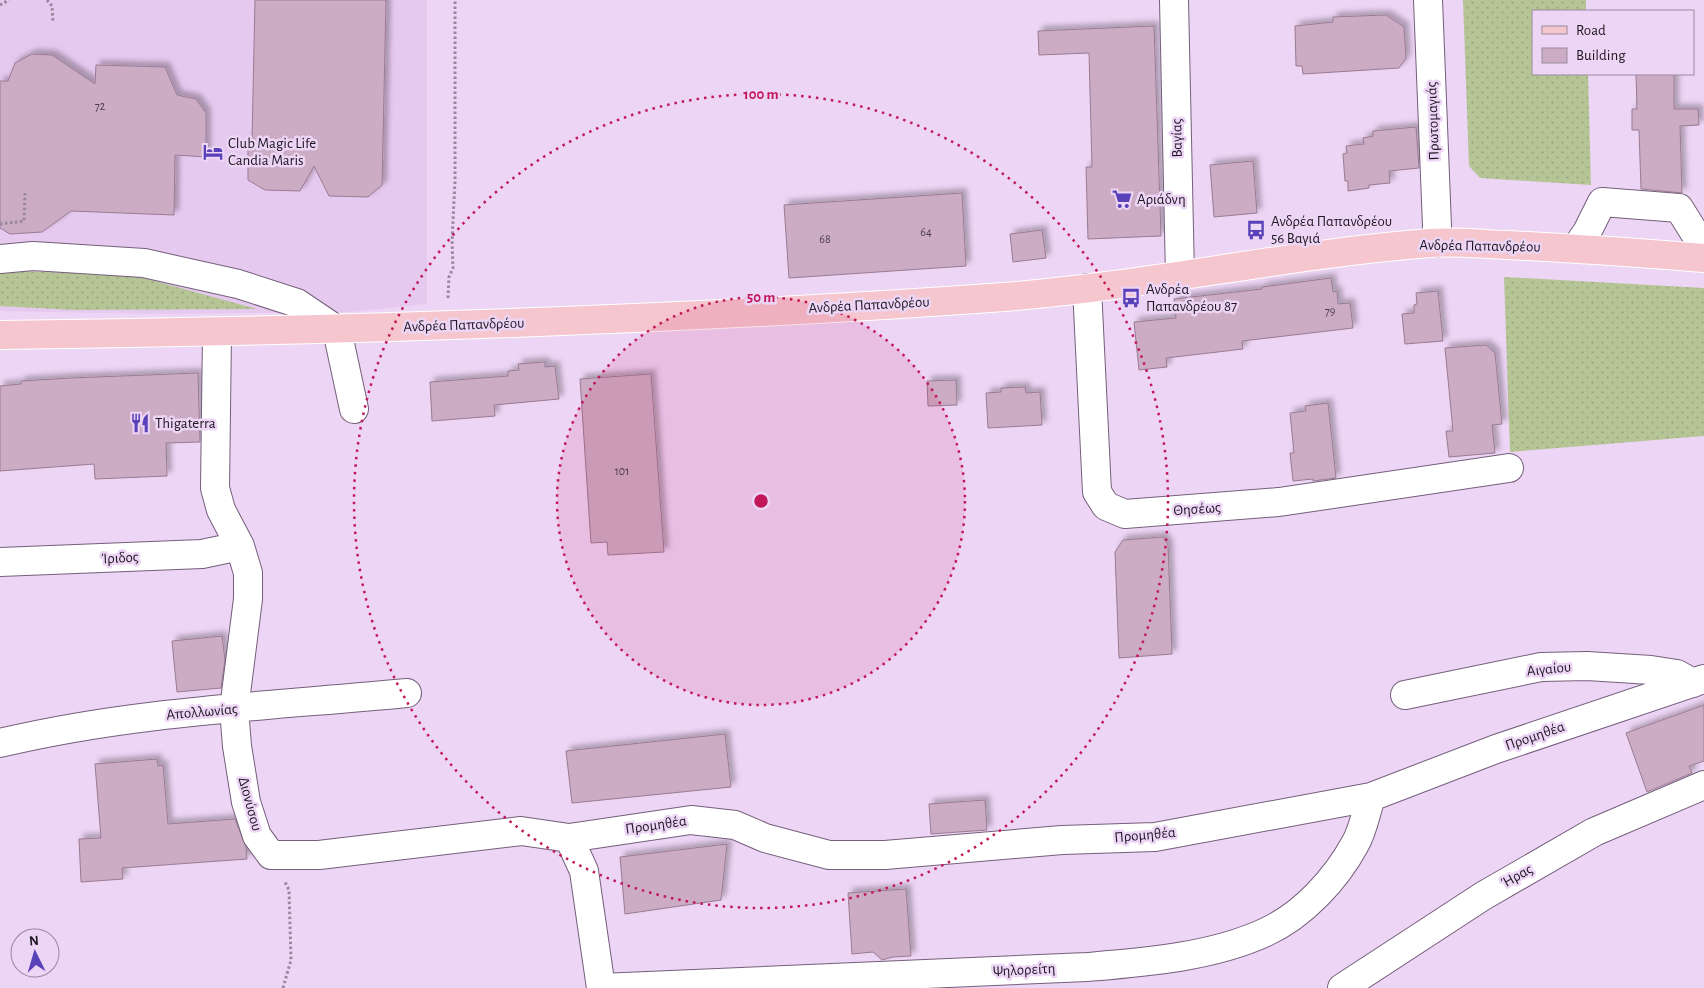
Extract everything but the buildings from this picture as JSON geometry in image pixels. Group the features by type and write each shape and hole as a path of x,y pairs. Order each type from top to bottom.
{"main road":[{"name":"Ανδρέα Παπανδρέου","path":"0,335 337,330 675,316 1008,297 1180,276 1344,251 1436,243 1576,248 1704,258"}],"street":[{"name":"Βαγίας","path":"1174,0 1180,276"},
{"name":"Πρωτομαγιάς","path":"1428,0 1436,243"},
{"path":"1576,248 1587,232 1602,202 1679,208 1704,248"},
{"path":"0,259 34,256 144,263 238,284 297,302 337,330 354,409"},
{"name":"Θησέως","path":"1087,288 1097,492 1106,506 1125,514 1279,502 1509,468"},
{"name":"Διονύσου","path":"217,333 215,488 222,510 240,546 248,573 248,599 234,709 237,746 246,802 257,836 271,855"},
{"name":"Ίριδος","path":"0,562 202,554 240,546"},
{"name":"Αιγαίου","path":"1405,695 1541,667 1561,666 1596,666 1677,674 1698,681"},
{"name":"Προμηθέα","path":"569,838 691,820 735,824 766,838 829,855 885,854 1062,840 1155,837 1371,797 1496,749 1698,681"},
{"name":"Απολλωνίας","path":"0,743 39,733 132,717 407,693"},
{"name":"Ήρας","path":"1342,988 1475,900 1594,832 1704,785"},
{"name":"Ψηλορείτη","path":"601,988 1087,967 1137,963 1221,947 1267,931 1308,903 1342,864 1356,843 1371,797"},
{"path":"271,855 319,855 521,832 569,838 584,871 601,988"}],"path":[{"path":"0,5 9,0"},
{"path":"48,0 52,6 53,22"},
{"path":"450,305 449,278 453,268 452,241 455,181 455,0"},
{"path":"0,224 24,221 25,193"},
{"path":"271,855 289,890 291,960 283,988"}],"shaded area":[{"name":"Club Magic Life Candia Maris","path":"0,0 427,0 427,304 350,312 153,314 0,311"}],"green space":[{"path":"1463,0 1586,0 1586,10 1532,10 1532,75 1588,75 1591,185 1480,178 1469,166"},
{"path":"0,270 137,276 257,309 74,310 0,306"},
{"path":"1504,277 1704,288 1704,436 1510,452"}],"place":[{"name":"Club Magic Life Candia Maris","path":"213,152"},
{"name":"Αριάδνη","path":"1122,199"},
{"name":"Ανδρέα Παπανδρέου 56 Βαγιά","path":"1256,230"},
{"name":"Ανδρέα Παπανδρέου 87","path":"1131,298"},
{"name":"Thigaterra","path":"140,423"}]}
